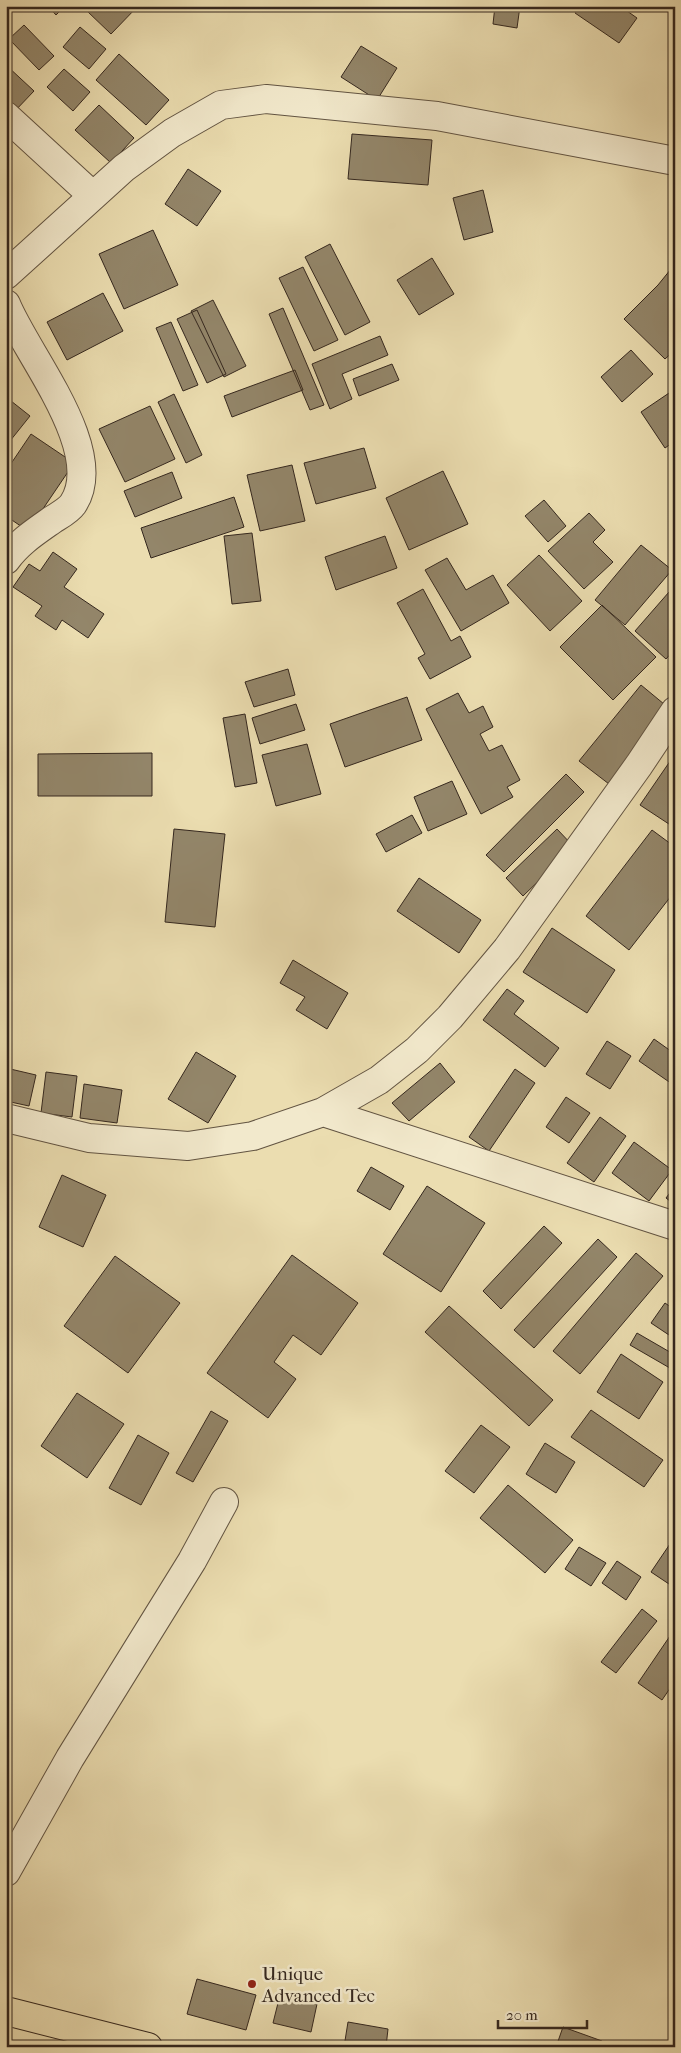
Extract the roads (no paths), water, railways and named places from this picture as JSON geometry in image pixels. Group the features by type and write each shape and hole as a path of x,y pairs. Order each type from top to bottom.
{"main road":[{"path":"6,2011 148,2047"}],"street":[{"path":"6,275 124,168 172,133 220,104 266,99 437,116 675,160"},
{"path":"6,116 92,195"},
{"path":"6,304 13,322 43,369 67,419 78,445 82,469 80,490 72,506 34,532 13,550 6,560"},
{"path":"6,1118 89,1138 188,1146 253,1136 324,1112 379,1080 417,1050 450,1017 507,950 639,765 675,711"},
{"path":"324,1112 675,1226"},
{"path":"6,1872 70,1758 192,1561 224,1502"}],"place":[{"name":"Unique Advanced Tec","path":"252,1984"}]}
